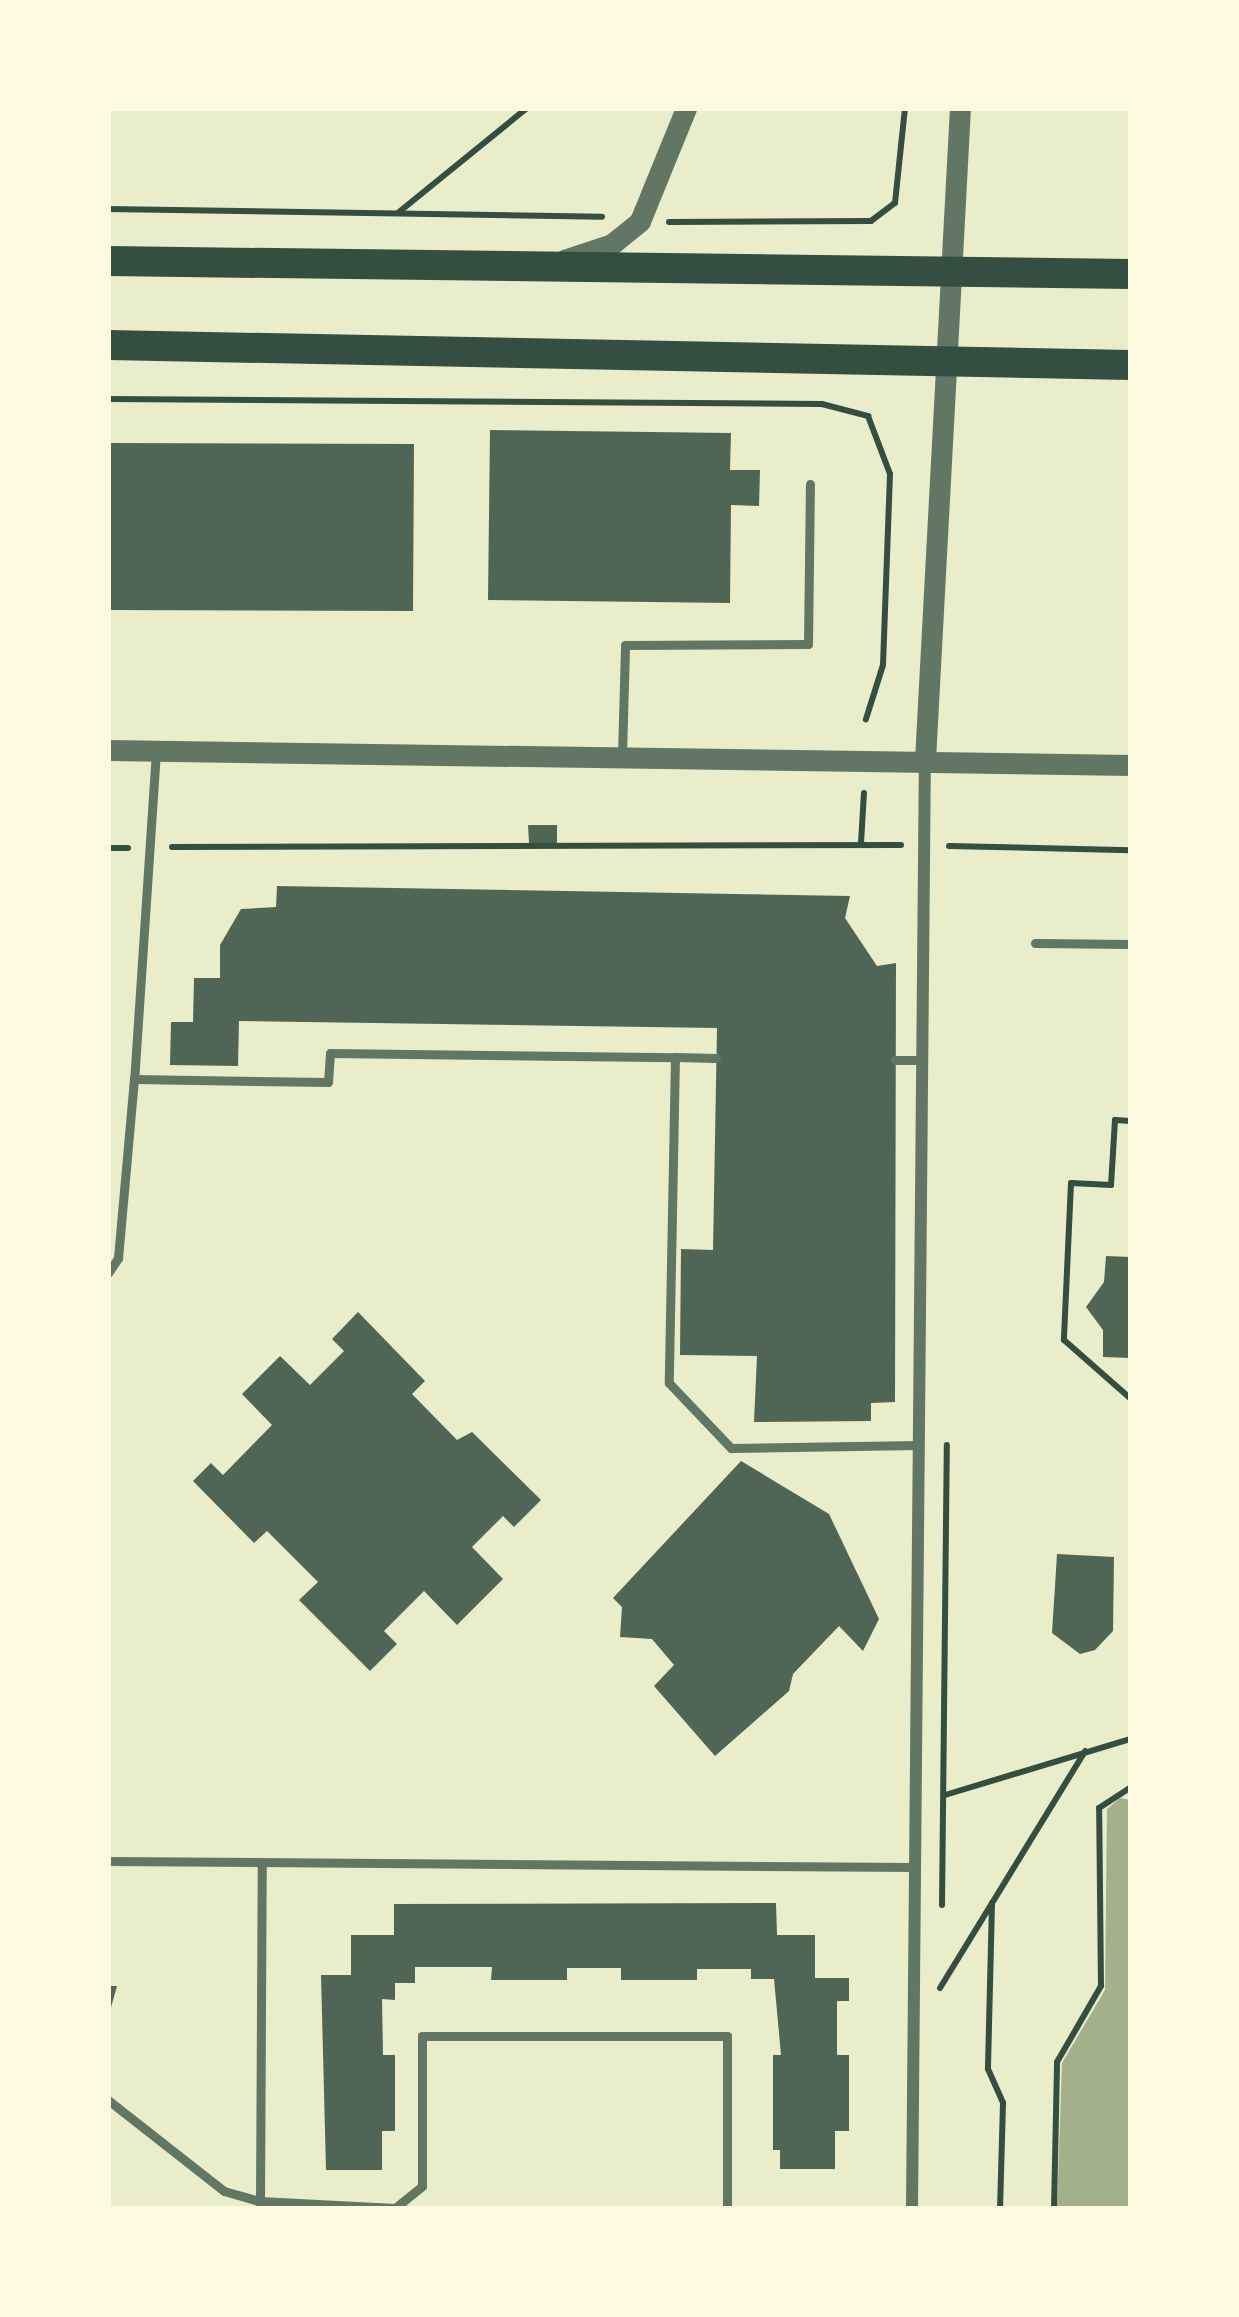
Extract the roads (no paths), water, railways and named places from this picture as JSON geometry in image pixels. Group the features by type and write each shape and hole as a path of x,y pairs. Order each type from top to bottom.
{"main road":[{"path":"108,261 1131,274"},
{"path":"108,346 1131,365"}],"street":[{"path":"540,267 612,244 640,221 686,108"},
{"path":"912,2209 925,760 960,108"},
{"path":"108,750 1131,765"}],"lane":[{"path":"622,755 626,645 808,644 810,484"},
{"path":"108,1273 118,1258 156,751"},
{"path":"1035,943 1131,944"},
{"path":"134,1079 328,1082 330,1053 716,1058"},
{"path":"675,1057 669,1383 730,1448 919,1445"},
{"path":"895,1060 922,1060"},
{"path":"108,1861 915,1867"},
{"path":"261,2205 262,1863"},
{"path":"108,2101 224,2191 261,2205 395,2208 422,2186 422,2036 727,2036 727,2209"}]}
